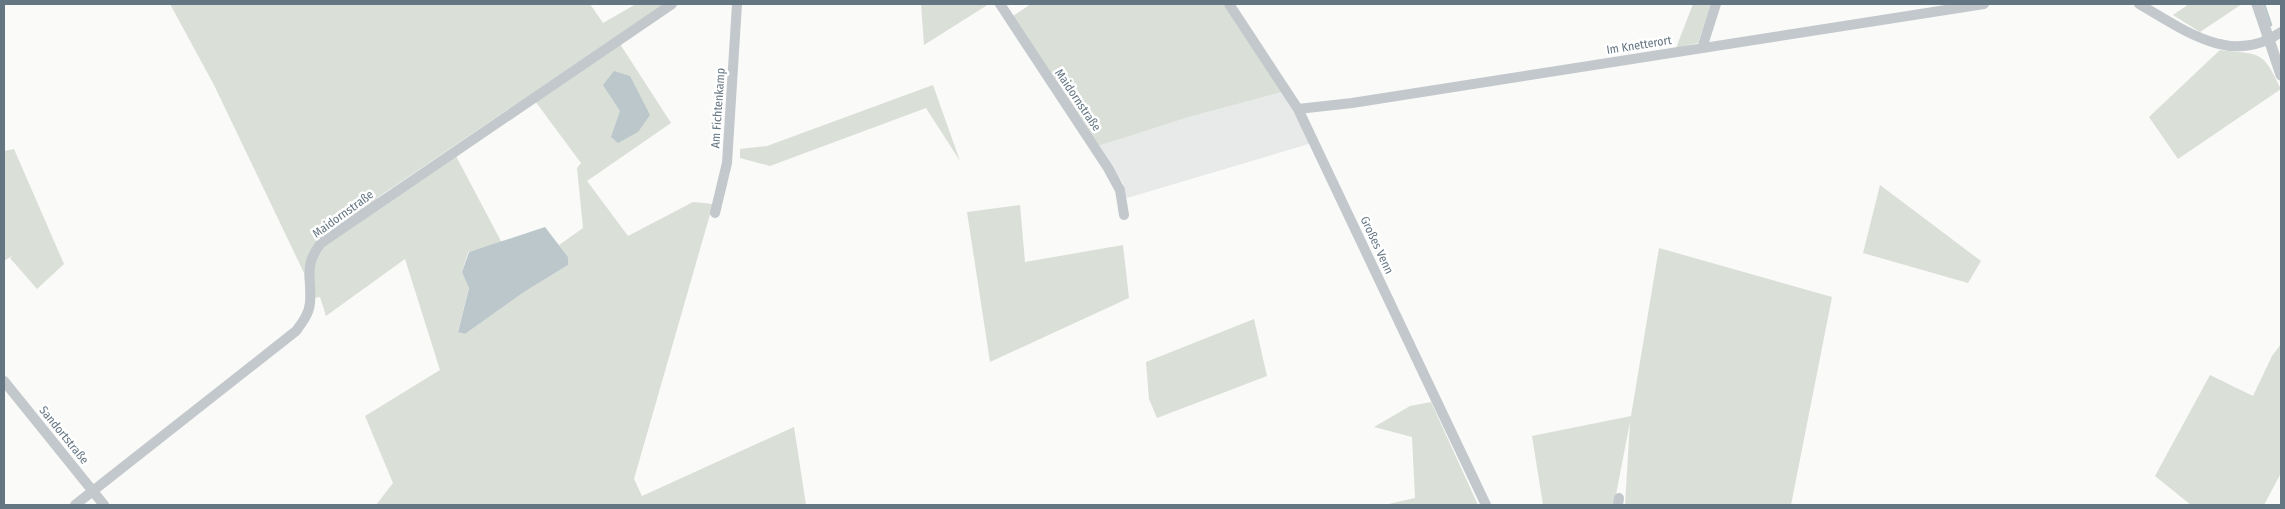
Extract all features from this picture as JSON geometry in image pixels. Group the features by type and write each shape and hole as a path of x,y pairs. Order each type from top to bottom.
{"street":[{"name":"Maidornstraße","path":"75,505 296,331 306,317 310,304 308,274 310,262 321,243 672,4"},
{"name":"Am Fichtenkamp","path":"715,213 727,163 737,4"},
{"name":"Maidornstraße","path":"1000,4 1108,168 1120,190 1124,215"},
{"name":"Großes Venn","path":"1229,4 1298,109 1486,505"},
{"path":"1702,48 1716,4"},
{"name":"Im Knetterort","path":"1298,109 1352,103 1984,4"},
{"path":"2139,4 2216,44 2236,48 2252,46 2268,40 2281,32"},
{"path":"2257,4 2281,75"},
{"name":"Sandortstraße","path":"4,381 104,505"}],"shaded area":[{"path":"170,4 590,4 603,23 636,4 664,4 377,198 380,206 456,156 502,243 468,252 462,272 469,287 458,331 465,334 524,292 568,265 568,257 559,245 583,228 577,168 581,163 535,101 620,44 671,123 587,181 628,236 693,202 713,204 634,479 642,496 794,427 806,505 376,505 393,483 365,416 440,370 405,259 326,316 320,297 307,299 304,273 214,85"},
{"path":"921,4 989,4 924,45"},
{"path":"1031,4 1224,4 1282,92 1189,117 1098,146 1013,16"},
{"path":"1693,4 1711,4 1698,43 1676,48"},
{"path":"2189,4 2242,4 2200,32 2173,15"},
{"path":"2220,50 2259,56 2275,76 2281,89 2178,159 2149,117"},
{"path":"614,71 630,76 650,115 638,132 618,143 611,137 620,111 603,85"},
{"path":"933,85 960,161 926,108 770,166 740,158 740,149 767,146"},
{"path":"1282,92 1312,143 1127,198 1123,183 1098,146 1189,117"},
{"path":"14,149 64,264 37,289 10,258 13,255 4,261 4,151"},
{"path":"1880,185 1981,261 1968,283 1863,253"},
{"path":"1020,205 1025,262 1123,245 1129,298 990,362 967,212"},
{"path":"545,227 568,257 568,265 524,292 465,334 458,332 469,288 462,272 469,252"},
{"path":"1659,248 1832,297 1791,505 1625,505 1630,422 1614,505 1543,505 1532,436 1631,416"},
{"path":"1254,319 1267,376 1157,418 1149,399 1146,362"},
{"path":"2281,344 2281,473 2264,505 2191,505 2155,476 2210,375 2253,396 2272,356"},
{"path":"1431,402 1478,505 1384,505 1415,498 1412,437 1374,427 1410,406"}],"waterway":[{"path":"2264,4 2271,25"}]}
